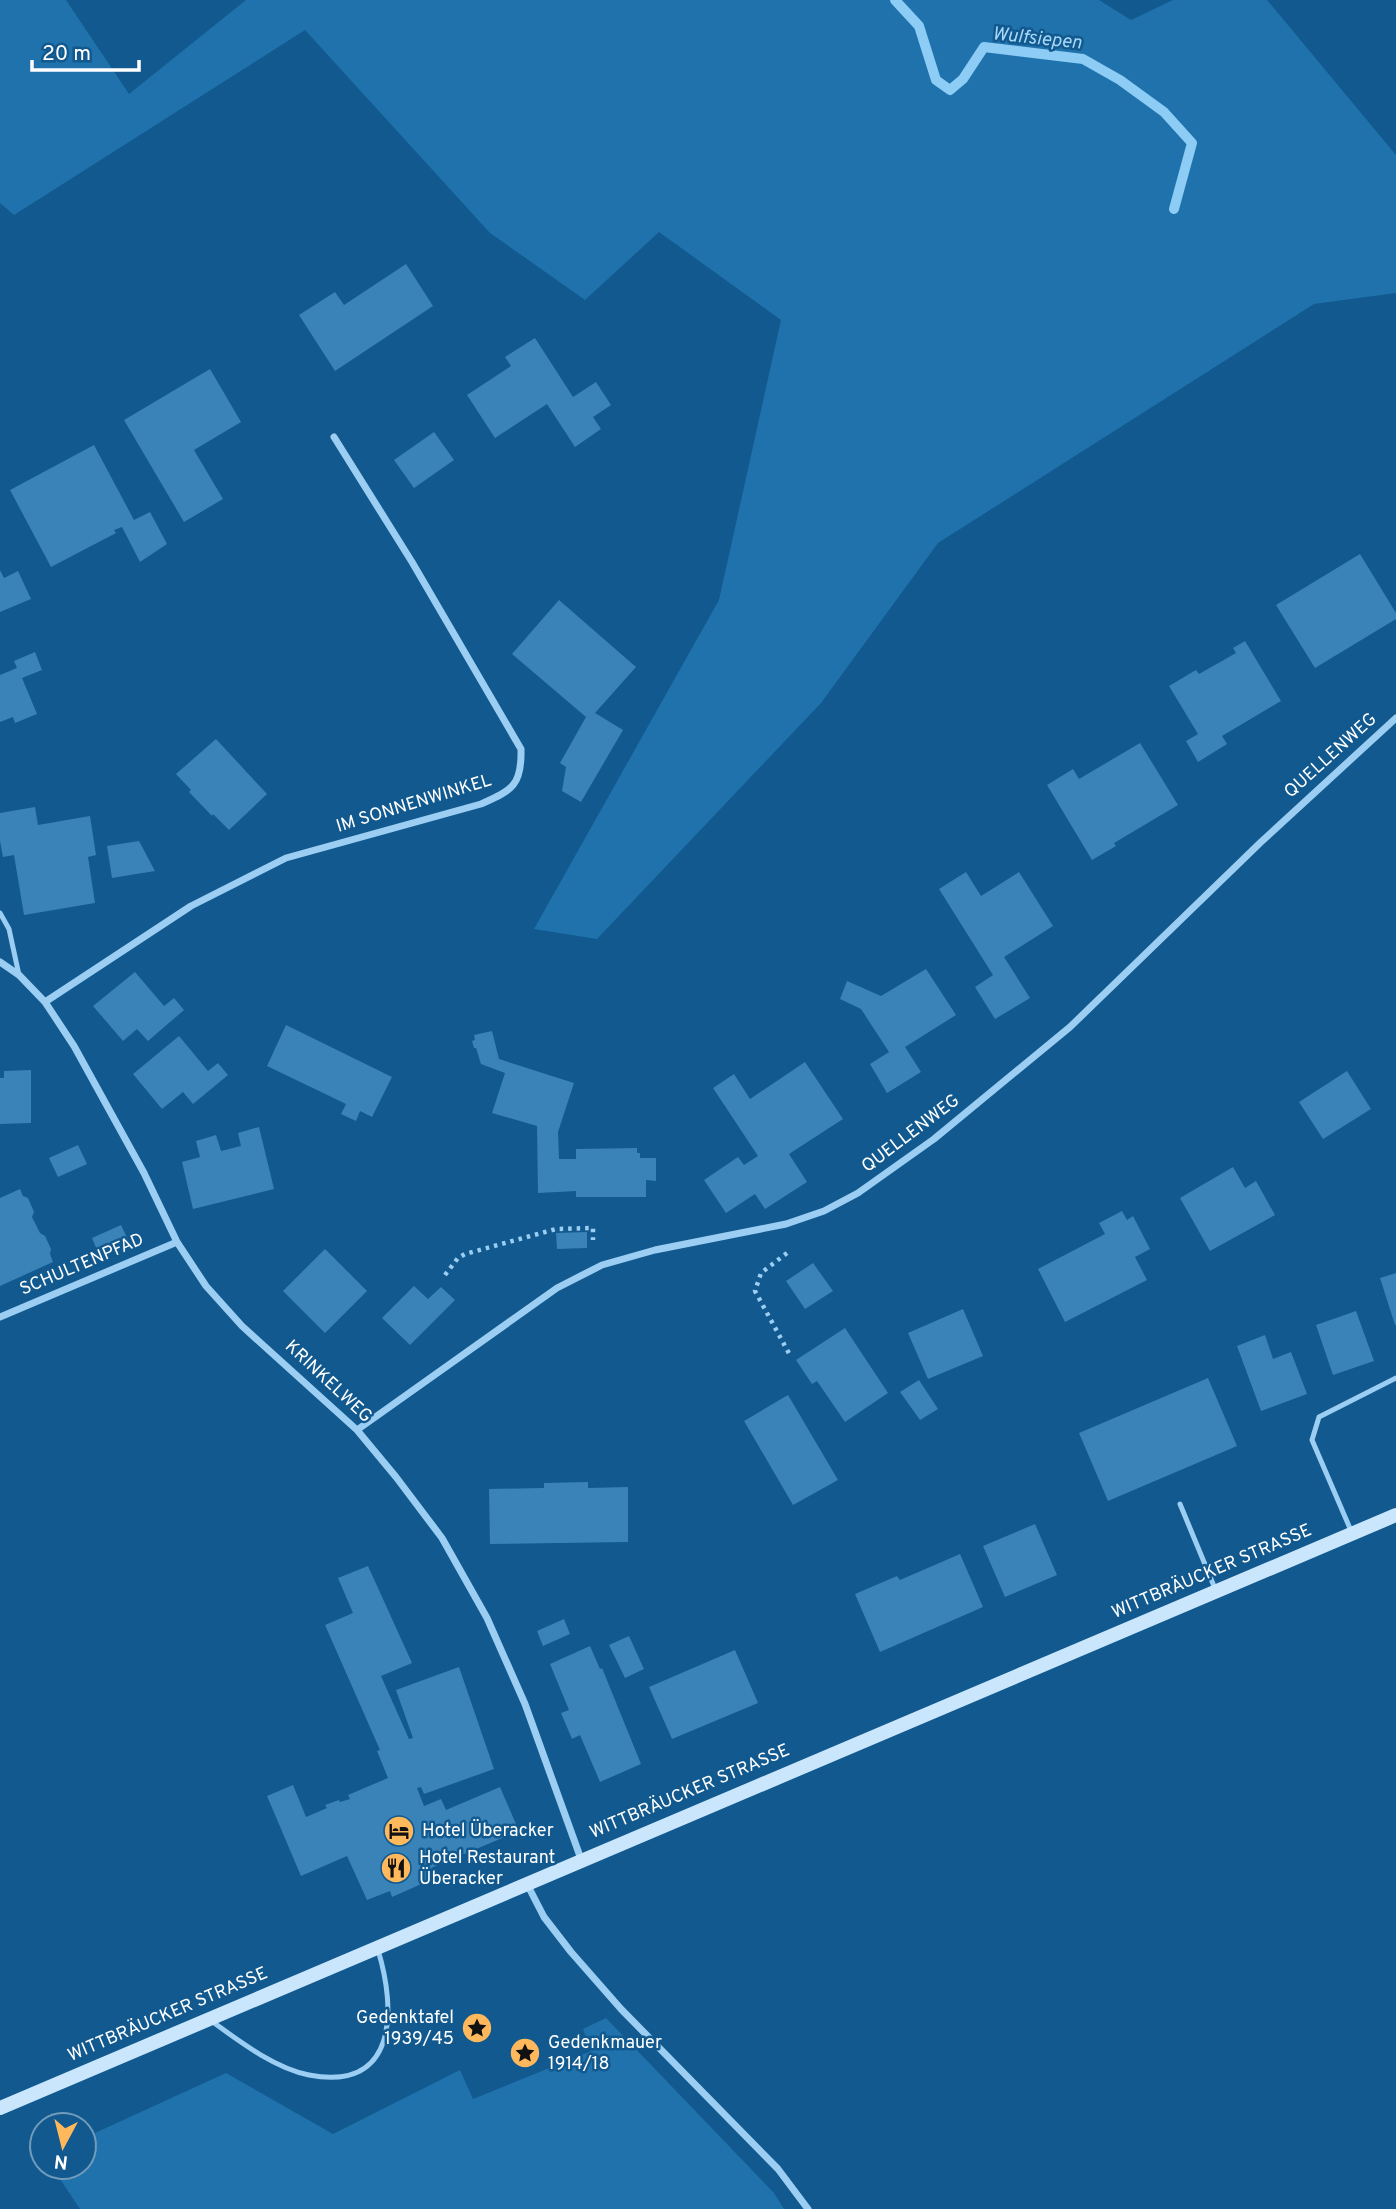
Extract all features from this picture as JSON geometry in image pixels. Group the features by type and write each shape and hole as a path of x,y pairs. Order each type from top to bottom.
{"main road":[{"name":"WITTBRÄUCKER STRASSE","path":"0,2108 1396,1515"}],"street":[{"name":"IM SONNENWINKEL","path":"45,1002 191,906 286,858 481,804 510,791 522,769 521,749 412,562 334,437"},
{"name":"QUELLENWEG","path":"357,1430 558,1288 602,1265 655,1250 786,1224 824,1211 858,1193 934,1139 1070,1027 1269,833 1396,718"},
{"name":"KRINKELWEG","path":"0,962 19,975 45,1002 85,1065 144,1172 177,1242 206,1286 242,1326 357,1430 442,1538 487,1618 525,1704 581,1859"},
{"name":"SCHULTENPFAD","path":"0,1317 177,1242"},
{"path":"527,1883 544,1917 571,1952 621,2009 778,2169 808,2209"}],"lane":[{"path":"0,913 9,929 19,975"},
{"path":"1352,1533 1312,1440 1319,1417 1396,1378"},
{"path":"1180,1504 1216,1591"},
{"path":"208,2018 247,2047 290,2069 309,2075 330,2077 358,2071 372,2062 382,2049 386,2035 389,2008 386,1975 377,1947"}],"path":[{"path":"446,1275 458,1258 465,1254 556,1229 593,1228 593,1240"},
{"path":"787,1253 761,1273 755,1291 791,1357"}],"shaded area":[{"path":"0,0 66,0 129,94 246,0 1099,0 1131,20 1173,0 1267,0 1396,155 1396,293 1314,304 938,543 821,703 597,939 534,929 719,600 781,320 659,232 585,300 490,233 305,30 14,215 0,203"},
{"path":"606,2018 774,2193 784,2209 80,2209 61,2181 98,2181 98,2132 226,2073 333,2134 460,2070 473,2099 591,2051 583,2029"}],"building":[{"path":"406,264 433,306 335,371 299,315 335,292 344,305"},
{"path":"535,338 573,397 596,382 611,405 593,417 601,429 575,447 547,404 495,438 467,395 511,366 505,357"},
{"path":"210,369 241,422 194,450 223,499 184,522 124,420"},
{"path":"434,432 454,460 414,488 394,460"},
{"path":"94,445 134,520 150,512 167,544 140,562 122,527 114,530 116,533 51,567 10,490"},
{"path":"1360,554 1396,613 1396,619 1315,668 1276,605"},
{"path":"0,570 4,578 18,571 31,599 0,612"},
{"path":"559,600 636,667 595,713 623,730 581,802 562,791 566,767 560,763 586,717 512,654"},
{"path":"1245,641 1281,701 1222,736 1227,744 1198,762 1186,741 1198,734 1169,686 1196,670 1199,674 1236,653 1233,648"},
{"path":"35,652 42,670 22,678 37,714 15,723 13,717 0,722 0,675 17,668 14,661"},
{"path":"216,739 267,794 229,830 189,792 191,790 176,774"},
{"path":"1140,743 1178,805 1114,843 1116,846 1092,860 1047,785 1073,769 1079,779"},
{"path":"35,807 38,825 90,816 96,855 88,857 95,903 24,915 14,855 3,857 0,813"},
{"path":"139,841 155,871 112,878 107,846"},
{"path":"966,872 981,896 1019,872 1053,926 1004,957 1030,998 995,1019 975,987 993,975 939,889"},
{"path":"926,969 956,1015 905,1047 921,1072 887,1093 870,1064 889,1052 861,1009 840,999 847,981 881,996"},
{"path":"135,972 164,1006 174,998 184,1010 148,1041 137,1029 123,1041 93,1006"},
{"path":"286,1025 392,1077 372,1117 360,1111 356,1121 341,1114 346,1104 267,1066"},
{"path":"492,1031 499,1059 574,1083 558,1132 559,1159 576,1159 576,1149 637,1148 640,1158 656,1158 656,1181 646,1180 646,1197 576,1197 576,1191 538,1193 537,1126 492,1113 505,1073 481,1064 472,1041 475,1040 474,1035"},
{"path":"179,1036 208,1071 218,1063 228,1075 193,1104 183,1092 162,1109 133,1074"},
{"path":"805,1062 843,1119 789,1154 807,1182 765,1209 755,1194 726,1213 704,1180 738,1157 744,1165 758,1156 713,1088 734,1074 750,1099"},
{"path":"31,1070 31,1123 0,1124 0,1078 4,1078 4,1071"},
{"path":"1347,1071 1371,1109 1323,1139 1299,1102"},
{"path":"259,1127 274,1189 193,1209 182,1162 200,1157 196,1141 216,1135 221,1151 241,1146 238,1133"},
{"path":"78,1145 87,1164 58,1177 49,1158"},
{"path":"1233,1167 1245,1188 1256,1181 1275,1215 1210,1251 1180,1198"},
{"path":"20,1189 23,1196 28,1198 34,1212 32,1217 40,1233 45,1236 53,1262 0,1286 0,1198"},
{"path":"1122,1211 1127,1220 1133,1216 1150,1249 1135,1257 1147,1280 1065,1322 1038,1269 1105,1234 1099,1223"},
{"path":"121,1225 130,1244 100,1257 92,1238"},
{"path":"587,1232 587,1248 557,1249 556,1233"},
{"path":"325,1249 367,1291 325,1333 283,1291"},
{"path":"813,1263 833,1291 805,1309 786,1281"},
{"path":"1396,1273 1396,1325 1395,1325 1380,1278"},
{"path":"414,1286 428,1299 441,1287 455,1300 410,1345 382,1318"},
{"path":"963,1309 983,1356 928,1379 908,1333"},
{"path":"1356,1311 1374,1361 1333,1375 1316,1325"},
{"path":"845,1328 888,1393 845,1422 817,1381 812,1384 796,1360"},
{"path":"1265,1335 1273,1359 1291,1352 1307,1394 1261,1411 1237,1346"},
{"path":"1208,1378 1237,1446 1108,1501 1079,1433"},
{"path":"919,1380 938,1409 920,1420 900,1392"},
{"path":"788,1395 838,1480 793,1505 744,1421"},
{"path":"588,1482 588,1488 628,1487 628,1542 490,1544 489,1489 544,1488 544,1483"},
{"path":"1035,1524 1057,1575 1005,1597 983,1546"},
{"path":"960,1554 983,1607 880,1652 855,1594 897,1576 900,1580"},
{"path":"368,1566 412,1663 381,1676 409,1739 413,1738 396,1690 459,1667 494,1769 424,1794 421,1787 417,1788 424,1806 441,1799 446,1810 500,1787 519,1831 431,1868 435,1878 392,1897 390,1891 367,1900 347,1856 301,1876 267,1796 293,1785 306,1817 327,1808 325,1805 350,1799 348,1795 388,1778 377,1751 380,1750 325,1625 353,1613 338,1578"},
{"path":"564,1619 570,1634 543,1646 537,1631"},
{"path":"629,1636 644,1669 625,1678 609,1645"},
{"path":"590,1646 600,1669 602,1668 641,1764 600,1782 580,1735 572,1739 561,1713 569,1710 550,1664"},
{"path":"735,1650 758,1703 672,1739 649,1687"}],"waterway":[{"name":"Wulfsiepen","path":"895,0 919,26 936,80 950,90 963,79 984,47 1083,59 1120,80 1164,112 1192,143 1174,209"}],"place":[{"name":"Hotel Überacker","path":"399,1831"},
{"name":"Hotel Restaurant Überacker","path":"396,1868"},
{"name":"Gedenktafel 1939/45","path":"477,2028"},
{"name":"Gedenkmauer 1914/18","path":"525,2053"}]}
